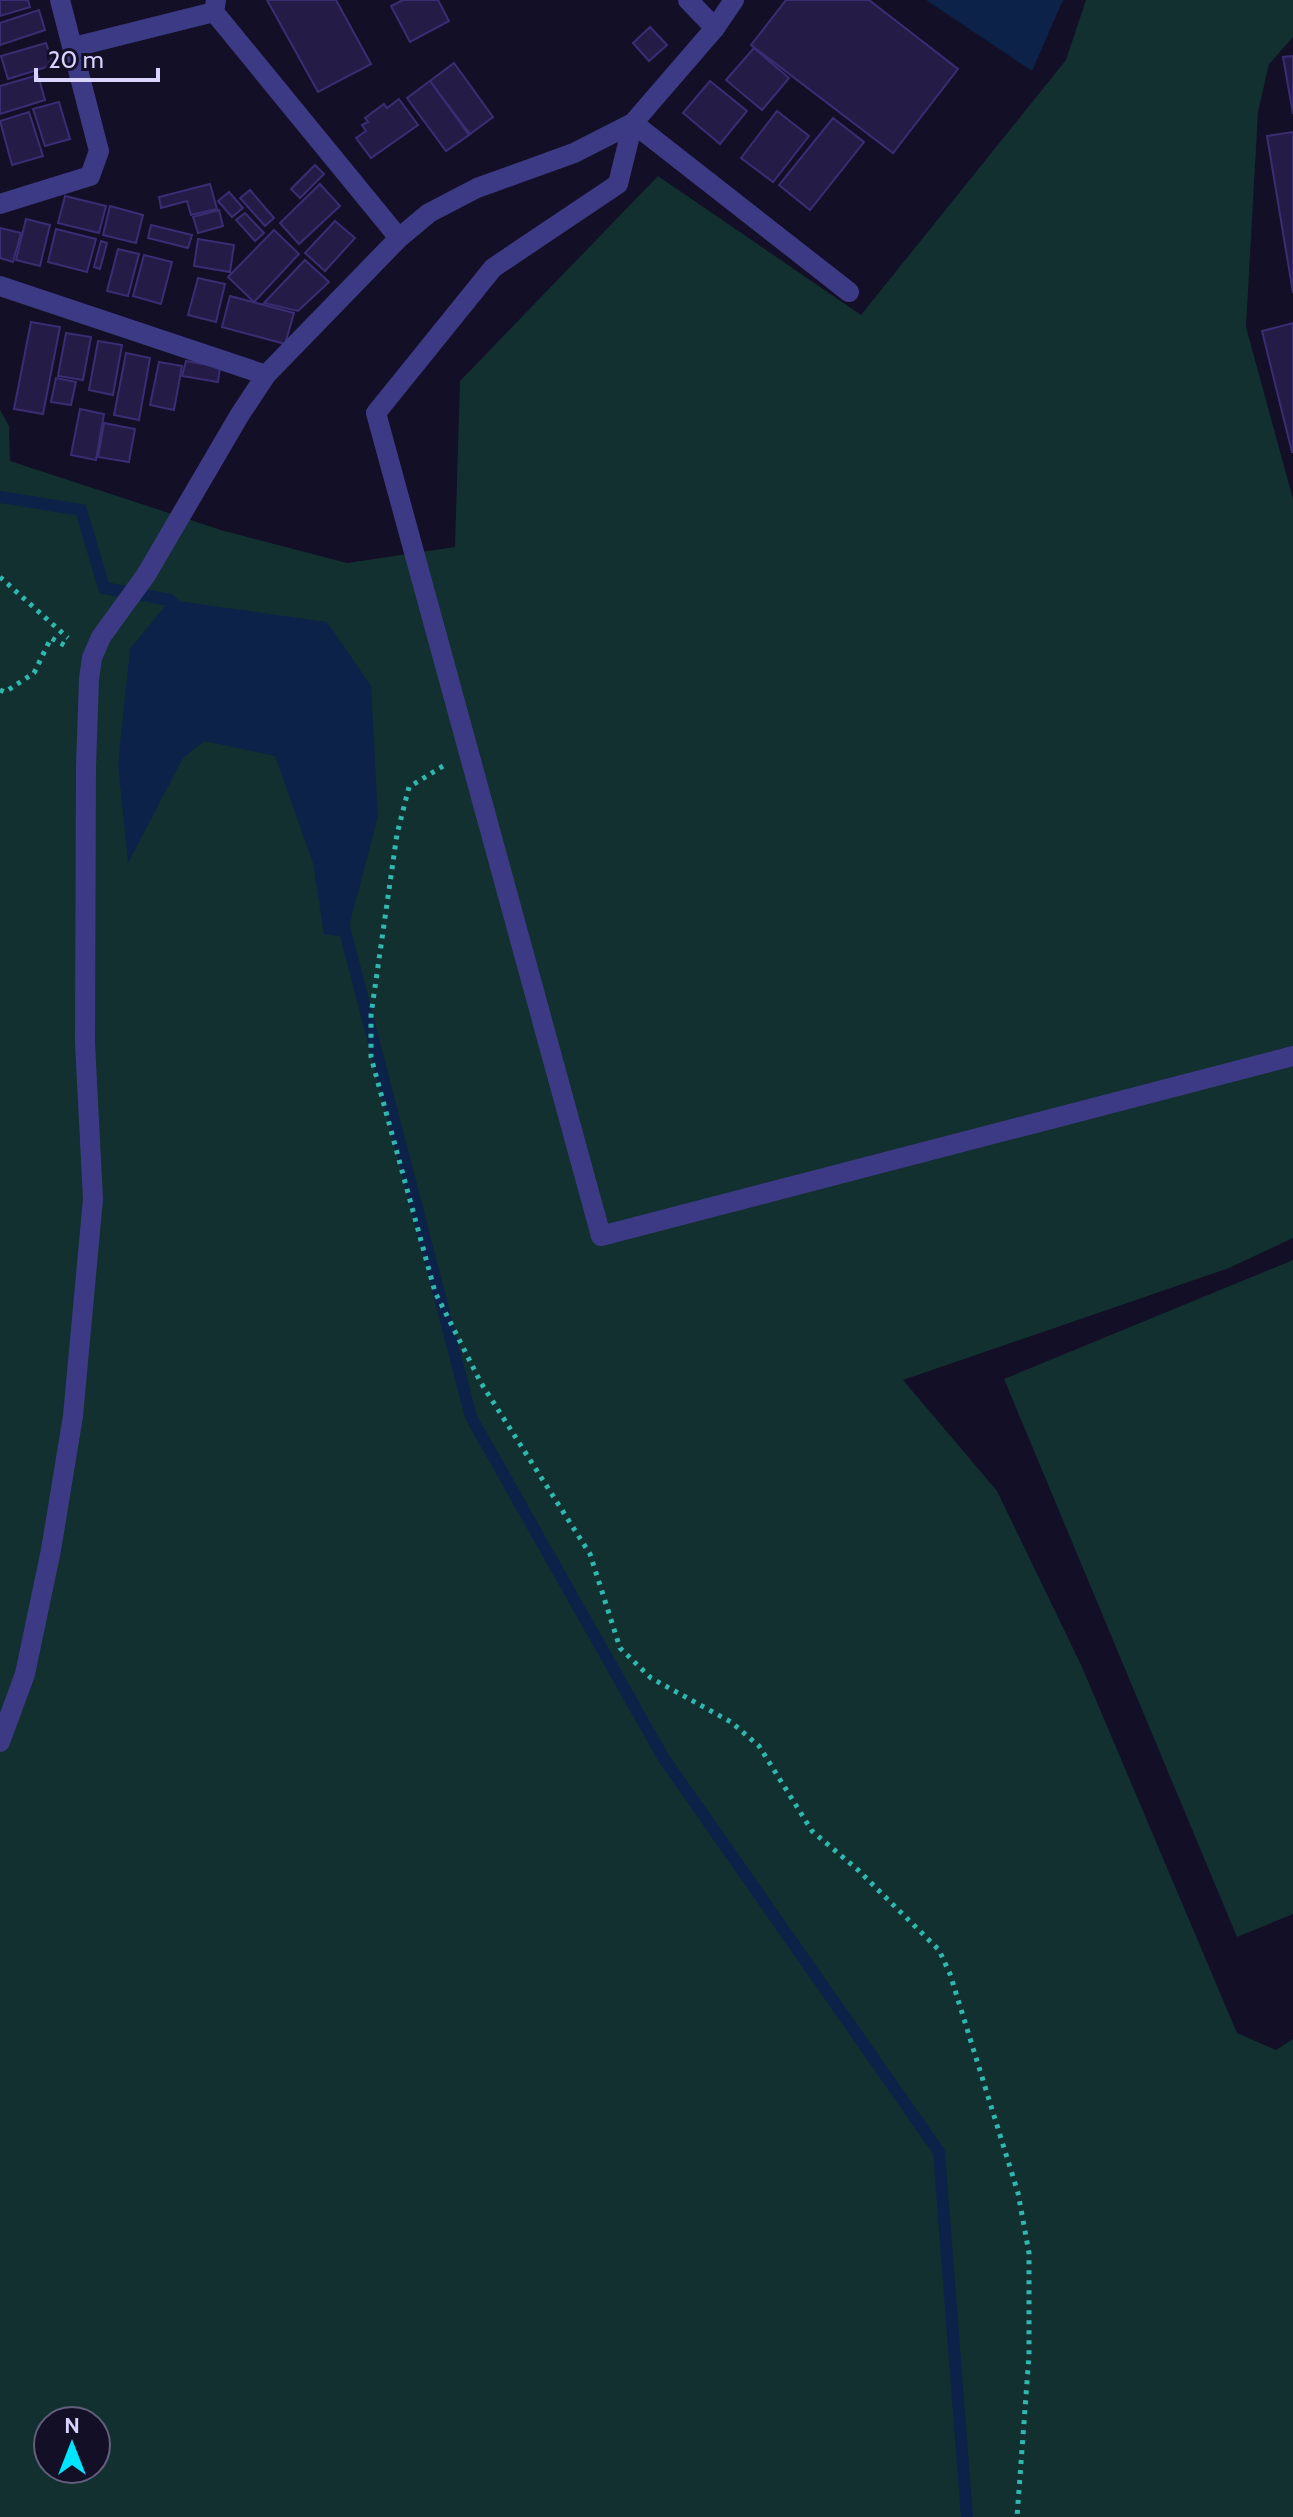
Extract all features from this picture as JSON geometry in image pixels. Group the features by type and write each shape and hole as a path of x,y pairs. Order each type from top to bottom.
{"street":[{"path":"0,204 90,176 99,151 60,0"},
{"path":"688,0 715,28"},
{"path":"0,1742 25,1674 51,1550 73,1416 93,1199 85,1043 86,767 92,658 101,637 146,575 266,375 399,238 429,213 477,188 574,153 633,123 715,28 734,0"},
{"path":"74,47 215,6 399,238"},
{"path":"633,123 849,292"},
{"path":"633,123 618,184 493,268 376,413 601,1236 1293,1056"},
{"path":"0,286 266,375"}],"path":[{"path":"0,577 92,658"},
{"path":"0,690 5,692 34,673 51,638 92,658"},
{"path":"467,751 409,787 397,834 371,1015 371,1057 435,1292 481,1383 590,1554 620,1648 651,1678 731,1722 759,1746 812,1831 858,1870 939,1950 1018,2193 1029,2253 1029,2355 1017,2517"}],"green space":[{"path":"1086,0 1293,0 1293,37 1269,64 1258,112 1246,327 1293,499 1293,1238 1229,1268 903,1380 997,1491 1082,1667 1237,2033 1276,2050 1293,2039 1293,2517 0,2517 0,410 9,426 10,461 221,530 347,563 455,547 460,381 658,176 861,315 1066,60"},
{"path":"1293,1260 1293,1914 1237,1937 1004,1379"}],"water":[{"path":"926,0 1063,0 1032,71"},
{"path":"170,600 327,622 371,686 378,817 346,937 324,934 313,863 275,756 204,741 183,758 128,863 118,764 130,649"}],"building":[{"path":"0,0 28,0 30,7 0,16"},
{"path":"267,0 336,0 371,64 318,92"},
{"path":"403,0 438,0 449,21 410,42 391,6"},
{"path":"786,0 869,0 958,69 893,153 751,45"},
{"path":"39,10 45,30 0,45 0,23"},
{"path":"650,27 667,45 649,61 633,43"},
{"path":"46,43 53,65 8,79 1,56"},
{"path":"754,48 789,78 762,110 726,80"},
{"path":"1293,56 1293,114 1283,57"},
{"path":"454,63 493,117 470,134 430,81"},
{"path":"38,75 45,100 0,114 0,86"},
{"path":"430,81 469,135 446,151 407,98"},
{"path":"710,81 747,111 720,144 683,113"},
{"path":"399,99 418,125 371,158 356,138 366,131 362,125 368,122 365,118 384,104 387,108"},
{"path":"59,102 70,139 45,146 33,109"},
{"path":"777,111 809,136 773,182 741,158"},
{"path":"29,112 43,156 12,165 0,121"},
{"path":"833,118 864,142 810,210 779,185"},
{"path":"1293,132 1293,293 1267,136"},
{"path":"315,165 324,174 300,198 291,189"},
{"path":"210,184 217,209 191,215 187,201 161,208 159,197"},
{"path":"320,184 340,206 299,244 280,223"},
{"path":"250,190 274,218 265,226 240,198"},
{"path":"229,192 243,208 232,217 218,201"},
{"path":"65,196 106,206 99,233 58,223"},
{"path":"110,206 143,215 136,243 103,235"},
{"path":"219,210 223,226 198,233 193,217"},
{"path":"245,213 264,233 255,241 236,220"},
{"path":"26,219 50,225 40,266 16,260"},
{"path":"335,221 355,238 325,271 305,253"},
{"path":"151,225 192,235 188,248 148,238"},
{"path":"0,228 21,233 13,262 0,258"},
{"path":"56,229 96,239 87,272 48,262"},
{"path":"274,230 299,254 254,302 228,277"},
{"path":"198,239 234,245 230,272 194,266"},
{"path":"101,241 107,243 100,269 94,267"},
{"path":"118,249 139,254 128,296 107,291"},
{"path":"144,255 172,262 161,304 133,296"},
{"path":"305,260 329,282 298,311 264,303"},
{"path":"198,278 225,284 216,322 188,315"},
{"path":"230,296 294,313 285,344 222,327"},
{"path":"31,322 60,327 43,414 14,409"},
{"path":"1293,323 1293,452 1292,452 1262,331"},
{"path":"66,333 91,337 83,380 58,376"},
{"path":"98,341 122,345 113,395 89,390"},
{"path":"126,353 150,358 139,420 114,415"},
{"path":"186,361 220,367 218,382 182,376"},
{"path":"159,362 182,366 174,410 150,405"},
{"path":"56,378 76,382 71,405 51,402"},
{"path":"80,409 104,414 96,460 71,455"},
{"path":"104,423 135,429 129,462 98,457"}],"waterway":[{"path":"0,497 81,510 104,588 170,600 179,610"},
{"path":"343,923 471,1417 663,1757 939,2152 967,2517"}]}
